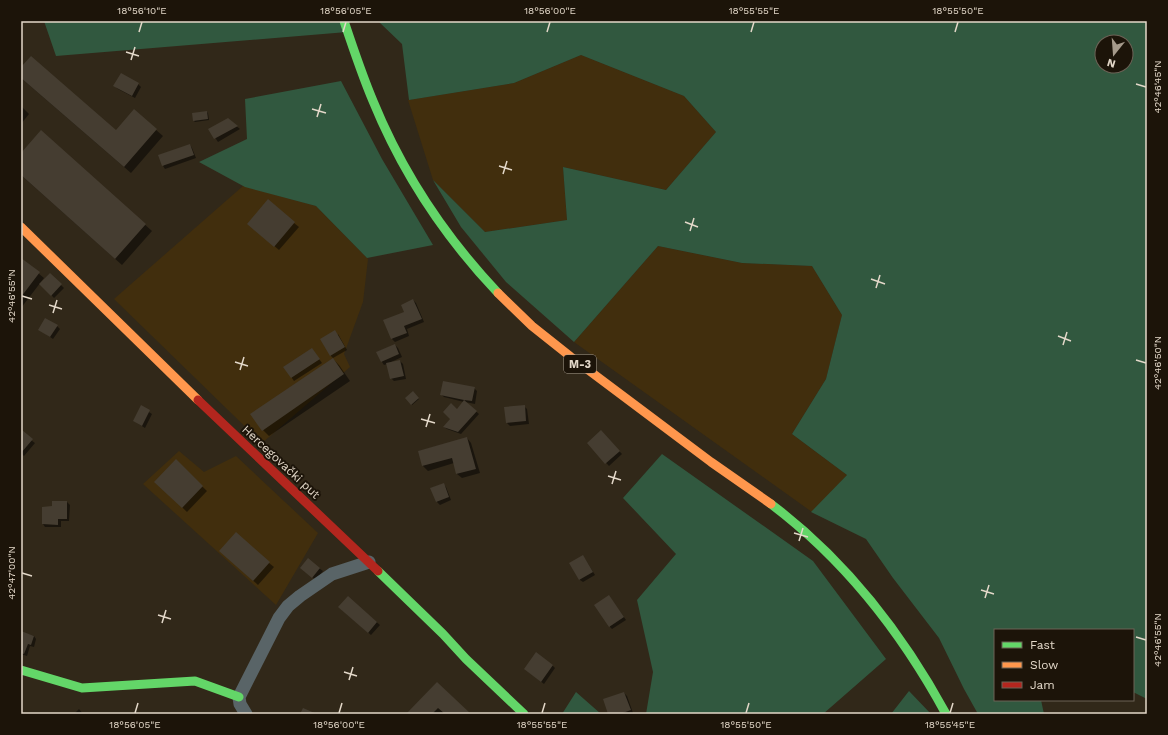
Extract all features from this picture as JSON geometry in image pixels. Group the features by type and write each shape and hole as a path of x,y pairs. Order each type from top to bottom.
{"main road":[{"name":"M-3","path":"344,21 366,88 395,151 417,190 436,218 476,270 516,311 552,342 643,412 766,500 819,546 856,584 892,628 915,661 946,714"},
{"name":"Hercegovački put","path":"21,228 206,408 369,562 524,714"},
{"path":"21,670 82,688 195,681 239,697"}],"street":[{"path":"246,714 240,704 239,697 279,618 288,606 332,574 369,562"}],"shaded area":[{"path":"581,55 684,96 716,132 666,190 563,167 567,220 485,232 433,180 408,100 514,83"},
{"path":"243,186 316,206 368,259 363,302 344,354 350,367 262,443 114,299"},
{"path":"658,246 742,263 812,266 842,315 826,379 792,434 847,475 812,512 574,342"},
{"path":"179,451 204,472 236,456 318,533 276,605 143,484"}],"green space":[{"path":"44,21 344,21 347,32 56,56"},
{"path":"378,21 1147,21 1147,699 1134,692 1134,629 994,629 994,701 1041,701 1044,714 978,714 939,638 893,578 866,539 811,512 847,475 792,434 826,379 842,315 812,266 742,263 658,246 574,342 506,282 461,227 433,180 485,232 567,220 563,167 666,190 716,132 684,96 581,55 514,83 409,100 402,44"},
{"path":"341,81 382,159 433,245 367,258 316,206 245,187 199,162 247,139 245,99"},
{"path":"662,454 813,561 886,659 823,714 646,714 653,672 637,600 676,554 623,498"},
{"path":"909,691 931,714 891,714"},
{"path":"576,692 601,714 562,714"}],"building":[{"path":"31,56 116,130 134,109 157,129 124,167 21,78 21,67"},
{"path":"121,73 139,83 132,96 113,86"},
{"path":"207,111 208,119 193,121 192,113"},
{"path":"228,118 238,126 214,139 208,129"},
{"path":"41,130 146,224 115,259 21,175 21,153"},
{"path":"190,144 194,155 162,166 158,155"},
{"path":"268,199 295,222 274,247 247,224"},
{"path":"21,258 40,272 21,297"},
{"path":"50,273 62,284 51,296 39,284"},
{"path":"413,299 422,319 404,326 407,333 391,339 383,320 404,312 401,305"},
{"path":"45,318 58,325 50,337 38,330"},
{"path":"335,330 345,347 330,356 320,339"},
{"path":"395,344 399,354 381,362 376,352"},
{"path":"312,348 320,359 291,378 283,367"},
{"path":"333,358 344,374 262,431 250,414"},
{"path":"400,360 404,376 390,379 386,363"},
{"path":"443,381 475,387 472,401 440,395"},
{"path":"413,391 419,398 411,405 405,398"},
{"path":"464,400 477,411 458,432 443,427 450,419 443,412 451,403 457,409"},
{"path":"141,405 150,410 142,426 133,421"},
{"path":"525,405 526,421 506,423 504,407"},
{"path":"22,430 33,439 21,453 21,431"},
{"path":"601,430 620,451 605,464 587,443"},
{"path":"467,437 476,469 456,474 452,458 422,466 418,451"},
{"path":"176,459 203,486 182,508 154,482"},
{"path":"444,483 449,497 436,502 430,488"},
{"path":"52,501 67,501 67,519 58,519 58,525 42,524 42,507 52,506"},
{"path":"236,532 270,562 253,581 219,551"},
{"path":"583,555 593,572 579,580 569,563"},
{"path":"308,558 320,568 312,578 300,568"},
{"path":"609,595 624,617 609,627 594,605"},
{"path":"348,596 377,622 368,633 338,607"},
{"path":"21,631 34,636 31,645 28,644 24,654 21,653"},
{"path":"536,652 553,665 541,682 524,669"},
{"path":"437,682 471,714 445,714 438,708 432,714 406,714"},
{"path":"624,692 631,710 620,714 608,714 603,699"},
{"path":"303,708 317,714 300,714"}],"traffic: fast":[{"path":"344,21 373,101 397,153 411,178 426,203 460,249 498,293"},
{"path":"771,504 823,549 870,600 910,655 946,714"},
{"path":"378,571 443,634 466,659 524,714"},
{"path":"21,670 82,688 195,681 239,697"}],"traffic: slow":[{"path":"21,227 198,400"},
{"path":"498,293 532,326 571,357 711,462 771,504"}],"traffic: jam":[{"path":"198,400 378,571"}]}
